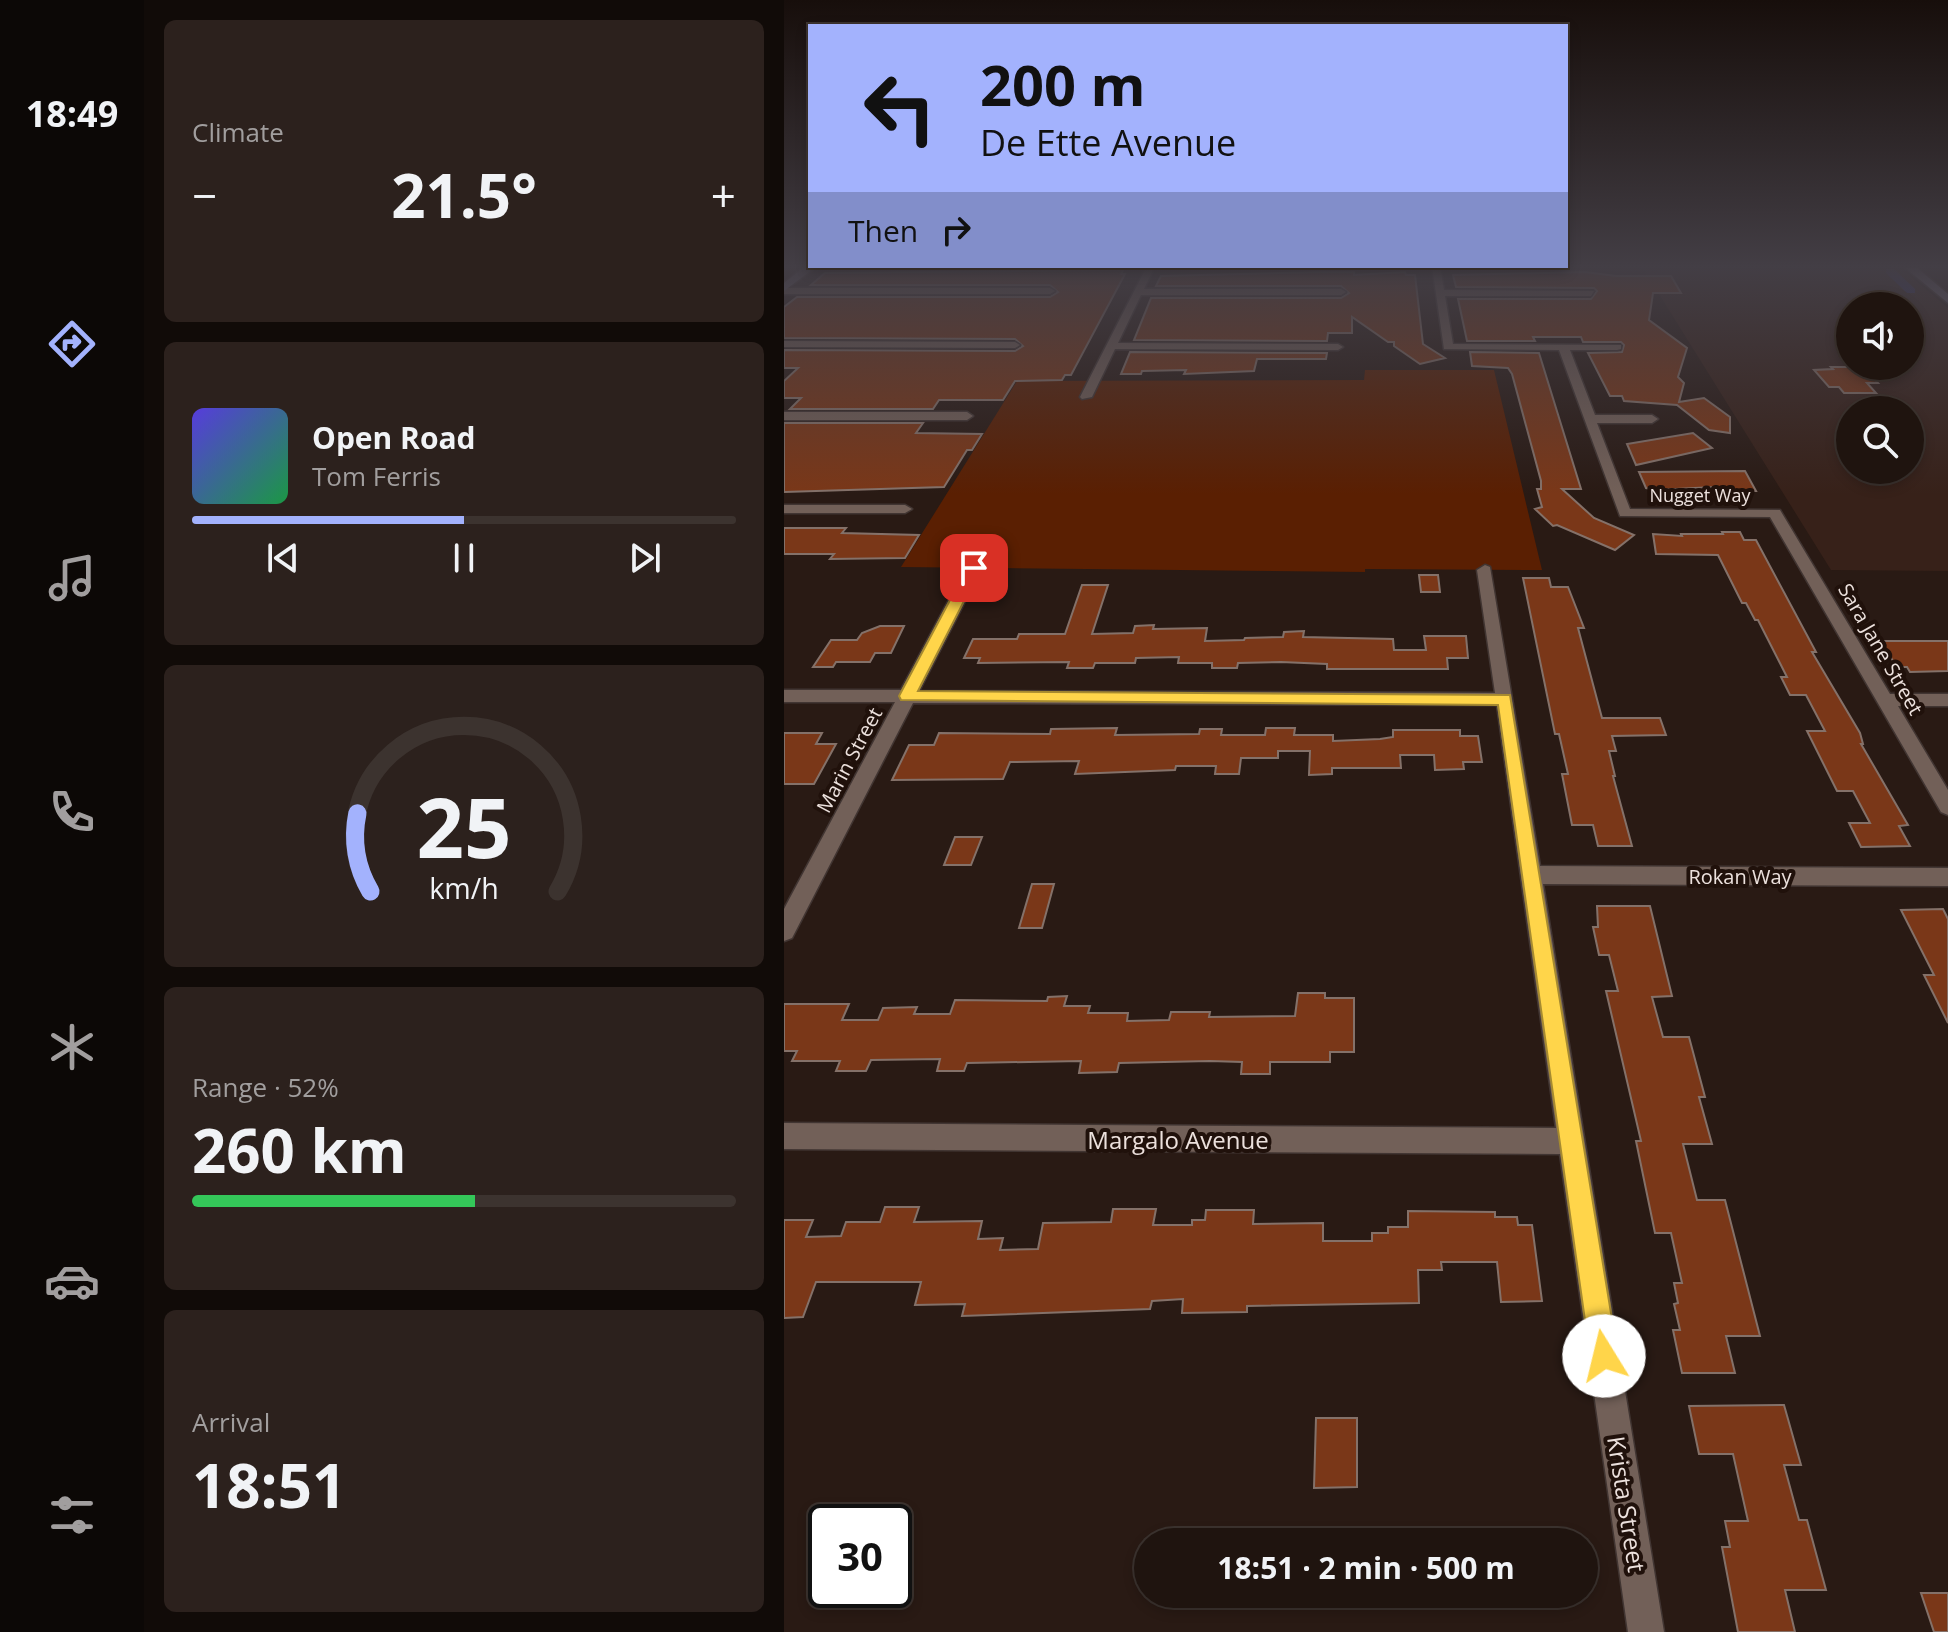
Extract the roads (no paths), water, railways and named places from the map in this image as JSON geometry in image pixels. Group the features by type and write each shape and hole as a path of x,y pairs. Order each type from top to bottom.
{"street":[{"path":"1086,397 1114,342"},
{"path":"1447,342 1448,347 1617,347"},
{"path":"784,344 1015,345"},
{"path":"1112,346 1338,347"},
{"path":"1563,347 1590,419 1652,419"},
{"path":"784,416 967,416"},
{"name":"Nugget Way","path":"1590,419 1625,513 1775,513"},
{"path":"784,509 905,509"},
{"name":"Sara Jane Street","path":"1775,513 1948,807"},
{"name":"Marin Street","path":"784,931 974,568"},
{"name":"Krista Street","path":"1485,570 1646,1632"},
{"path":"784,696 1505,699"},
{"path":"1885,700 1948,700"},
{"name":"Rokan Way","path":"1532,875 1948,877"},
{"name":"Margalo Avenue","path":"784,1136 1572,1141"}]}
